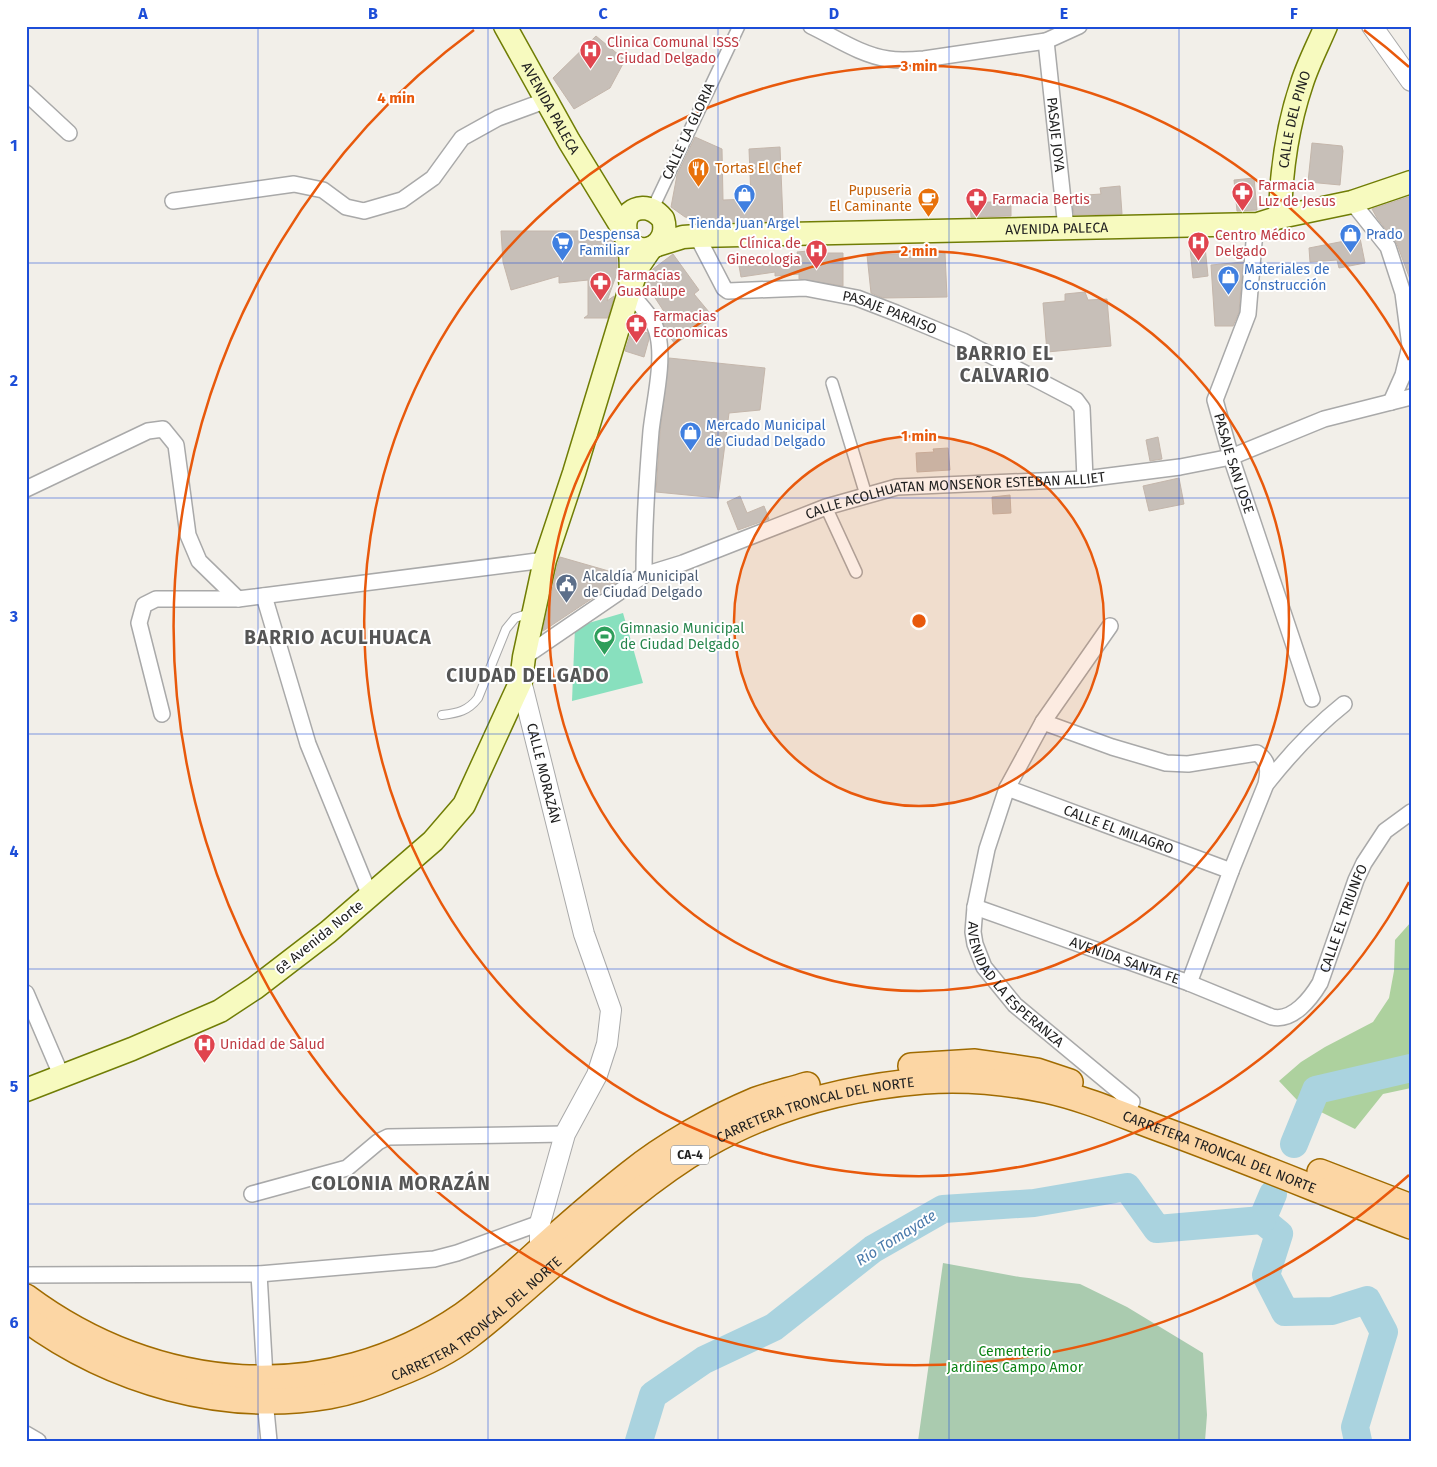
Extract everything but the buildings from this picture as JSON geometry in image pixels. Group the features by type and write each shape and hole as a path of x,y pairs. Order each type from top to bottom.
{"main road":[{"name":"AVENIDA PALECA","path":"505,26 574,149 625,234"},
{"name":"CALLE DEL PINO","path":"1280,217 1285,151 1302,84 1326,26"},
{"name":"AVENIDA PALECA","path":"654,246 683,237 697,236 1258,224 1280,217 1352,202 1411,182"},
{"name":"AVENIDA PALECA","path":"599,188 616,203 630,209 651,214 681,233 697,236"},
{"path":"630,214 651,214 664,234 654,246 638,248 632,244 625,234 626,220 630,214"},
{"name":"CALLE MORAZÁN","path":"625,234 631,269 629,292"},
{"name":"CALLE MORAZÁN","path":"521,682 524,657 545,560 574,473 629,292 638,267 654,246"},
{"name":"6ª Avenida Norte","path":"26,1090 132,1049 220,1011 255,988 320,938 433,841 464,805 521,682"},
{"name":"CARRETERA TRONCAL DEL NORTE","path":"26,1320 51,1338 78,1353 133,1377 180,1391 205,1396 265,1389 282,1378 327,1372 390,1354 437,1331 463,1314 499,1286 630,1173 685,1136 759,1099 822,1081 919,1064 975,1062 1037,1071 1132,1102 1411,1207"},
{"name":"CARRETERA TRONCAL DEL NORTE","path":"26,1297 61,1322 80,1332 135,1356 159,1364 265,1389 329,1396 369,1385 434,1358 466,1339 654,1179 706,1145 776,1113 836,1095 870,1088 926,1081 951,1080 1003,1084 1046,1090 1074,1098 1199,1143 1411,1226"}],"street":[{"name":"CALLE LA GLORIA","path":"651,214 739,26"},
{"path":"812,26 864,52 897,60 924,59 1046,42 1079,26"},
{"path":"1372,26 1411,81"},
{"name":"PASAJE JOYA","path":"1046,42 1066,228"},
{"path":"26,93 69,133"},
{"path":"173,201 294,184 323,190 346,207 364,211 402,200 434,178 462,138 498,118 547,100"},
{"path":"1352,202 1388,247 1403,293 1410,346 1402,375 1391,402 1411,406"},
{"name":"PASAJE SAN JOSE","path":"1258,224 1254,242 1248,314 1215,400 1230,457 1312,699"},
{"name":"PASAJE PARAISO","path":"697,236 724,288 728,291 805,288 857,298 963,341 1076,400 1082,408 1086,479"},
{"path":"629,292 651,318 658,336 659,357 644,525 644,575"},
{"path":"832,383 866,495"},
{"name":"CALLE ACOLHUATAN MONSEÑOR ESTEBAN ALLIET","path":"524,657 644,575 683,563 826,506 897,487 1086,479 1180,467 1230,457 1324,419 1411,397"},
{"path":"26,489 148,431 163,429 176,446 188,536 199,561 238,599"},
{"path":"826,506 856,572"},
{"path":"162,714 140,622 144,605 156,599 238,599 545,560"},
{"path":"264,596 308,744 370,896"},
{"name":"AVENIDAD LA ESPERANZA","path":"1110,626 1043,722 1007,788 987,849 975,907 973,932 982,962 992,978 1018,1008 1132,1102"},
{"name":"CALLE MORAZÁN","path":"521,682 584,934 611,1010 607,1044 598,1075 565,1134 540,1223 540,1250"},
{"path":"1266,784 1304,740 1344,704"},
{"path":"1043,722 1166,764 1188,764 1257,753 1268,766 1269,772 1266,784 1230,871 1190,983"},
{"name":"CALLE EL MILAGRO","path":"1007,788 1230,871"},
{"name":"CALLE EL TRIUNFO","path":"1272,1017 1282,1017 1289,1014 1300,1007 1313,994 1320,983 1356,880 1364,863 1385,831 1396,821 1411,812"},
{"name":"AVENIDA SANTA FE","path":"975,907 1190,983 1272,1017"},
{"path":"26,993 62,1077"},
{"path":"252,1194 347,1168 378,1142 388,1137 565,1134"},
{"path":"26,1275 259,1274 434,1259 457,1253 540,1223"},
{"path":"259,1274 269,1441"},
{"path":"26,1434 38,1441"}],"lane":[{"path":"442,715 461,712 472,706 478,698 506,629 515,618 534,611"}],"green space":[{"name":"Gimnasio Municipal de Ciudad Delgado","path":"623,613 643,683 572,701 575,627"},
{"path":"1411,922 1411,1088 1383,1094 1355,1129 1297,1100 1279,1081 1301,1062 1373,1022 1389,998 1394,971 1395,940"},
{"name":"Cementerio Jardines Campo Amor","path":"943,1263 1020,1277 1080,1284 1127,1307 1203,1353 1207,1415 1205,1441 918,1441"}],"waterway":[{"path":"1294,1144 1316,1090 1411,1068"},
{"name":"Río Tomayate","path":"639,1441 653,1395 704,1360 774,1327 873,1249 943,1209 1034,1203 1127,1187 1157,1229 1262,1220"},
{"path":"1262,1220 1273,1194"},
{"path":"1262,1220 1279,1234 1266,1275 1285,1312 1332,1311 1367,1300 1384,1332 1355,1427 1358,1441"}],"place":[{"name":"Clinica Comunal ISSS - Ciudad Delgado","path":"591,69"},
{"name":"Tortas El Chef","path":"699,187"},
{"name":"Farmacia Luz de Jesus","path":"1242,212"},
{"name":"Tienda Juan Argel","path":"744,214"},
{"name":"Pupuseria El Caminante","path":"928,217"},
{"name":"Farmacia Bertis","path":"976,218"},
{"name":"Prado","path":"1350,253"},
{"name":"Despensa Familiar","path":"563,261"},
{"name":"Centro Médico Delgado","path":"1199,262"},
{"name":"Clínica de Ginecologia","path":"817,270"},
{"name":"Materiales de Construcción","path":"1228,296"},
{"name":"Farmacias Guadalupe","path":"601,302"},
{"name":"Farmacias Economicas","path":"637,343"},
{"name":"Mercado Municipal de Ciudad Delgado","path":"690,452"},
{"name":"Alcaldía Municipal de Ciudad Delgado","path":"567,603"},
{"name":"Gimnasio Municipal de Ciudad Delgado","path":"604,655"},
{"name":"Unidad de Salud","path":"204,1063"}],"district":[{"name":"BARRIO EL CALVARIO","path":"1005,364"},
{"name":"BARRIO ACULHUACA","path":"338,637"},
{"name":"CIUDAD DELGADO","path":"528,675"},
{"name":"COLONIA MORAZÁN","path":"401,1183"}]}
